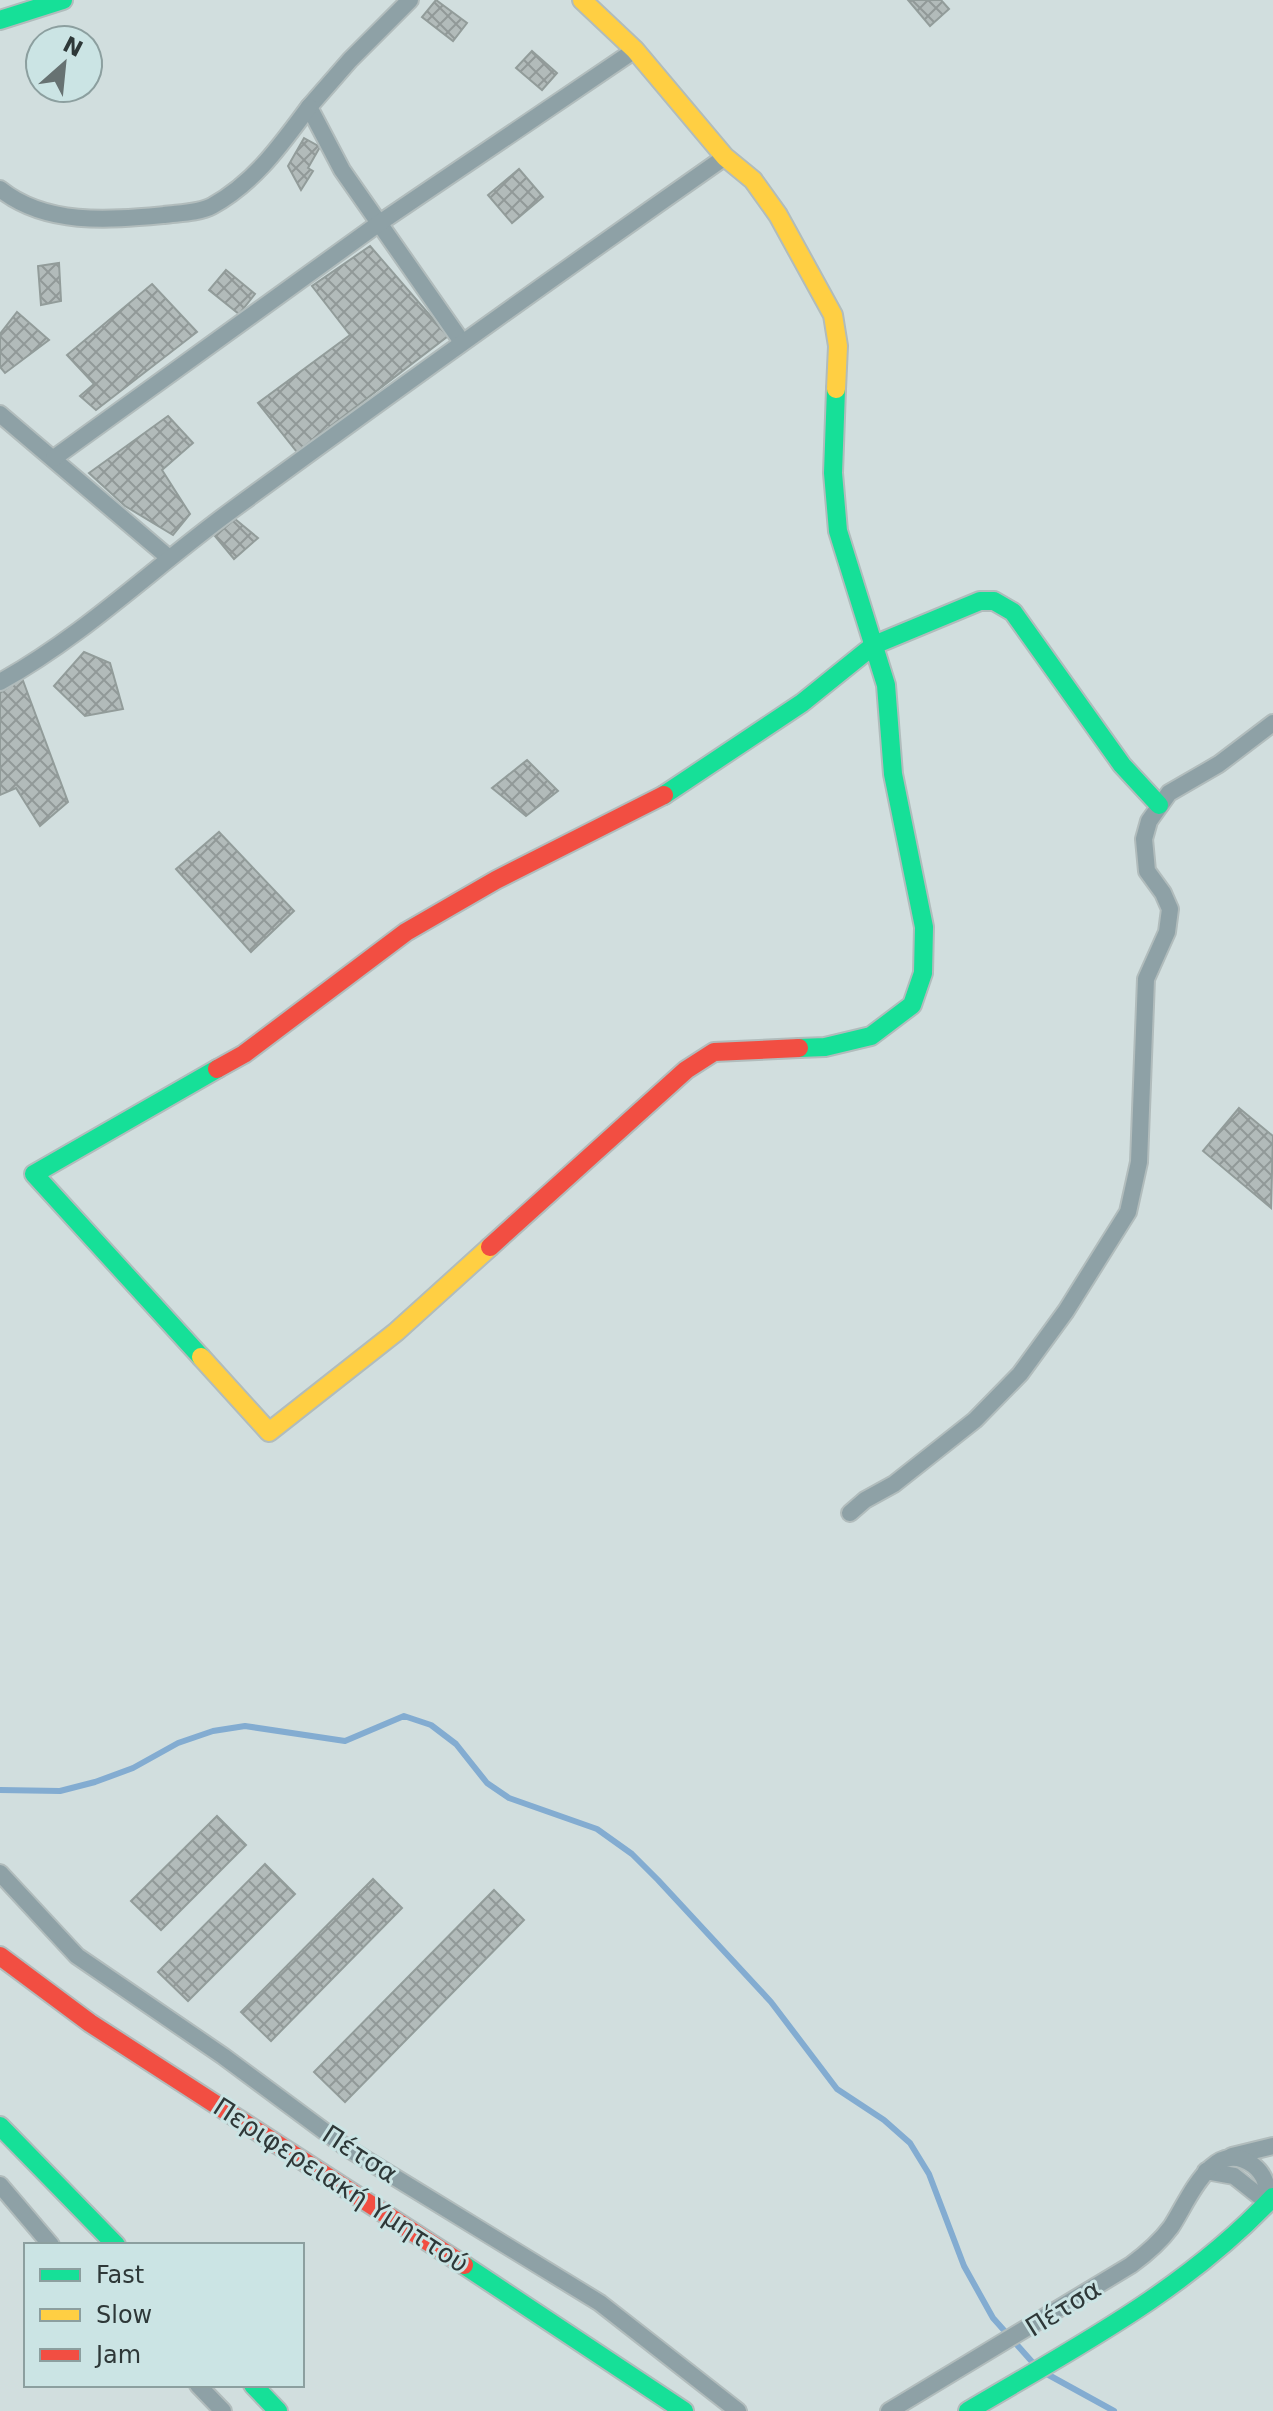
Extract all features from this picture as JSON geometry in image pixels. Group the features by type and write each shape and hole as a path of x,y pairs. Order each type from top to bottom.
{"main road":[{"path":"0,20 63,0"},
{"path":"582,0 635,50 725,157 753,180 778,215 833,315 838,346 833,473 838,531 874,645 886,685 893,774 924,927 923,973 912,1005 871,1036 825,1047 714,1052 686,1070 396,1332 269,1432 34,1174 244,1054 406,932 496,880 689,781 802,703 874,645 980,601 1003,605 1023,624 1122,765 1159,805"},
{"name":"Περιφερειακή Υμηττού","path":"0,1956 90,2023 333,2178 684,2411"},
{"path":"0,2126 114,2243"},
{"name":"Πέτσα","path":"968,2411 1148,2302 1215,2257 1270,2200"},
{"path":"255,2387 278,2411"}],"street":[{"path":"0,189 11,198 47,213 105,221 208,208 256,176 350,60 410,0"},
{"path":"54,458 378,224 635,50"},
{"path":"309,107 342,170 462,342"},
{"path":"0,682 46,656 168,557 462,342 725,157"},
{"path":"0,414 168,557"},
{"path":"850,1513 865,1500 894,1484 975,1420 1020,1374 1066,1311 1128,1212 1139,1162 1146,979 1167,932 1170,909 1147,871 1144,853 1149,821 1169,793 1219,764 1273,723"},
{"name":"Πέτσα","path":"0,1873 89,1964 223,2056 347,2148 600,2303 738,2411"},
{"path":"1213,2166 1273,2146"},
{"name":"Πέτσα","path":"889,2411 948,2378 1152,2250 1213,2166 1247,2183 1270,2200"},
{"path":"0,2185 49,2243"},
{"path":"200,2387 223,2411"}],"building":[{"path":"436,0 467,23 453,41 422,17"},
{"path":"908,0 941,0 949,9 930,26"},
{"path":"532,51 557,73 542,90 516,68"},
{"path":"304,138 320,147 308,168 313,171 301,190 288,166"},
{"path":"519,169 543,197 512,223 488,195"},
{"path":"370,246 448,336 297,452 258,403 350,335 312,286"},
{"path":"59,263 61,301 41,305 38,266"},
{"path":"226,270 255,294 239,314 209,290"},
{"path":"152,284 197,332 96,410 80,396 94,384 67,355"},
{"path":"17,312 49,340 5,373 0,367 0,334"},
{"path":"168,416 193,443 162,470 190,514 173,535 125,506 89,473"},
{"path":"235,519 258,538 234,559 215,536"},
{"path":"84,652 110,663 123,709 85,716 54,686"},
{"path":"22,678 68,802 40,826 16,788 0,795 0,693"},
{"path":"527,760 558,791 526,816 492,788"},
{"path":"219,832 294,911 251,952 176,869"},
{"path":"1239,1108 1273,1136 1271,1208 1203,1151"},
{"path":"217,1816 246,1845 161,1930 131,1901"},
{"path":"265,1864 295,1894 188,2001 158,1972"},
{"path":"373,1879 402,1908 271,2041 241,2012"},
{"path":"494,1890 524,1920 345,2102 314,2072"}],"waterway":[{"path":"0,1790 60,1791 95,1782 133,1768 178,1743 213,1731 245,1726 345,1741 404,1716 431,1725 456,1744 487,1783 509,1798 597,1829 632,1854 771,2002 837,2089 884,2120 910,2143 929,2174 964,2266 993,2318 1034,2364"},
{"path":"1045,2373 1114,2411"}],"traffic: fast":[{"path":"0,20 63,0"},
{"path":"799,1048 825,1047 871,1036 912,1005 923,973 924,927 893,774 886,685 838,531 833,473 836,389"},
{"path":"664,795 802,703 874,645 980,601 994,601 1013,612 1122,765 1159,805"},
{"path":"201,1357 34,1174 217,1069"},
{"path":"0,2126 114,2243"},
{"path":"968,2411 1089,2340 1167,2289 1204,2261 1273,2197"},
{"path":"464,2265 684,2411"},
{"path":"255,2387 278,2411"}],"traffic: slow":[{"path":"582,0 635,50 725,157 753,180 778,215 833,315 838,346 836,389"},
{"path":"201,1357 269,1432 396,1332 490,1247"}],"traffic: jam":[{"path":"217,1069 244,1054 406,932 496,880 664,795"},
{"path":"490,1247 686,1070 714,1052 799,1048"},
{"path":"0,1956 90,2023 464,2265"}]}
